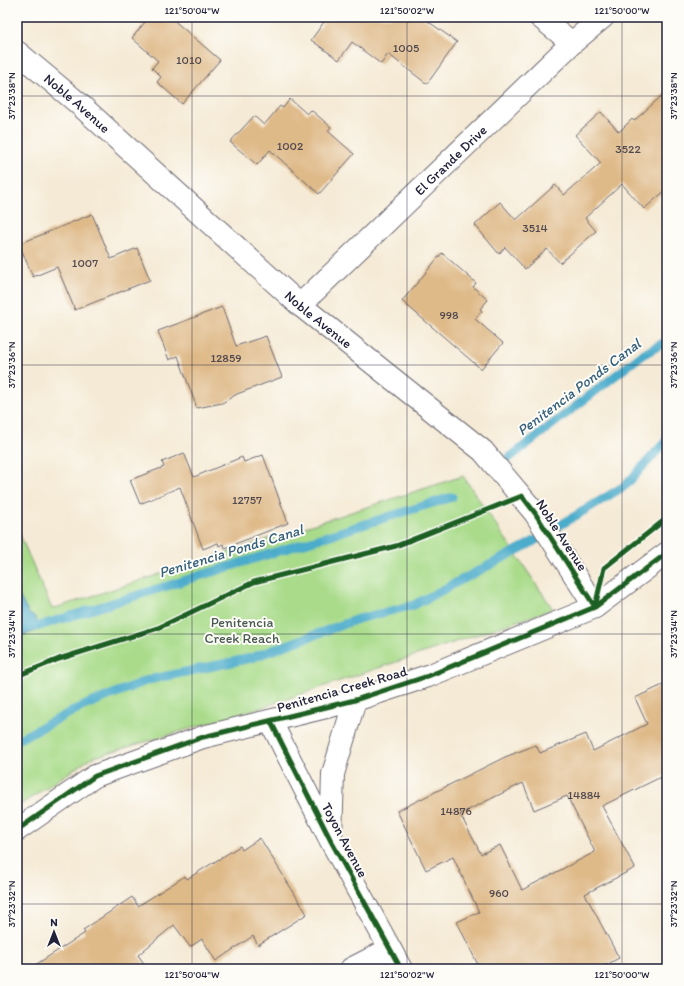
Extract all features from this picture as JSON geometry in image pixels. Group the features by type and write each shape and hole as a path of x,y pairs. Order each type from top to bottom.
{"street":[{"path":"540,17 572,43"},
{"name":"El Grande Drive","path":"300,305 572,43 603,17"},
{"name":"Noble Avenue","path":"17,52 78,103 300,305 483,450 535,513 595,607"},
{"name":"Penitencia Creek Road","path":"17,830 95,776 203,737 271,722 355,700 428,676 595,607 667,553"},
{"path":"331,841 333,774 355,700"},
{"name":"Toyon Avenue","path":"271,722 331,841 401,969"},
{"path":"351,969 390,949"}],"green space":[{"name":"Penitencia Creek Reach","path":"463,476 553,609 263,707 91,758 17,807 17,528 52,609"}],"water":[{"path":"17,592 29,614 35,617 39,626 37,631 17,637"}],"building":[{"path":"149,17 170,17 220,60 182,104 157,82 161,77 152,68 158,61 132,38"},
{"path":"317,17 422,17 457,42 427,84 388,54 381,64 352,42 339,60 311,40 324,22"},
{"path":"667,91 667,189 644,209 622,184 585,218 596,231 560,263 547,249 525,269 505,247 499,254 475,225 500,202 516,220 555,185 564,195 601,163 575,135 601,112 619,132 632,119 634,121"},
{"path":"290,99 307,114 311,110 331,127 328,131 354,154 319,194 270,150 257,165 230,142 254,116 264,125 280,106 283,108"},
{"path":"92,214 111,259 137,248 150,280 75,310 57,267 33,277 19,244"},
{"path":"442,253 476,283 473,287 488,300 480,309 482,311 475,319 503,343 481,369 402,301"},
{"path":"222,307 236,346 266,336 282,377 237,394 222,403 197,408 178,356 169,360 158,331"},
{"path":"184,453 194,477 242,457 244,462 263,455 288,523 225,548 223,544 219,546 218,543 203,549 180,487 140,504 130,480 164,467 162,462"},
{"path":"667,683 667,774 602,806 635,868 585,894 619,958 598,969 480,969 457,922 479,912 453,857 426,870 397,811 505,757 536,745 540,753 586,734 593,751 647,724 635,698","holes":["523,783 534,810 567,796 595,852 522,890 500,845 481,854 460,814"]},
{"path":"260,838 307,914 258,945 253,936 216,961 202,939 190,947 174,925 138,955 148,969 29,969 85,933 83,930 132,897 138,906 185,876 187,879 240,846 242,850"}],"waterway":[{"name":"Penitencia Ponds Canal","path":"509,458 642,355 667,341"},
{"path":"17,740 81,707 148,680 251,658 358,619 414,605 531,543 626,485 667,440"},
{"name":"Penitencia Ponds Canal","path":"17,629 39,626 452,497"}],"cycle path":[{"path":"17,676 59,659 158,628 254,582 396,546 522,496 535,513 595,607"},
{"path":"595,607 604,568 667,518"},
{"path":"17,830 95,776 203,737 355,700 428,676 595,607 667,553"},
{"path":"271,722 331,841 401,969"}]}
